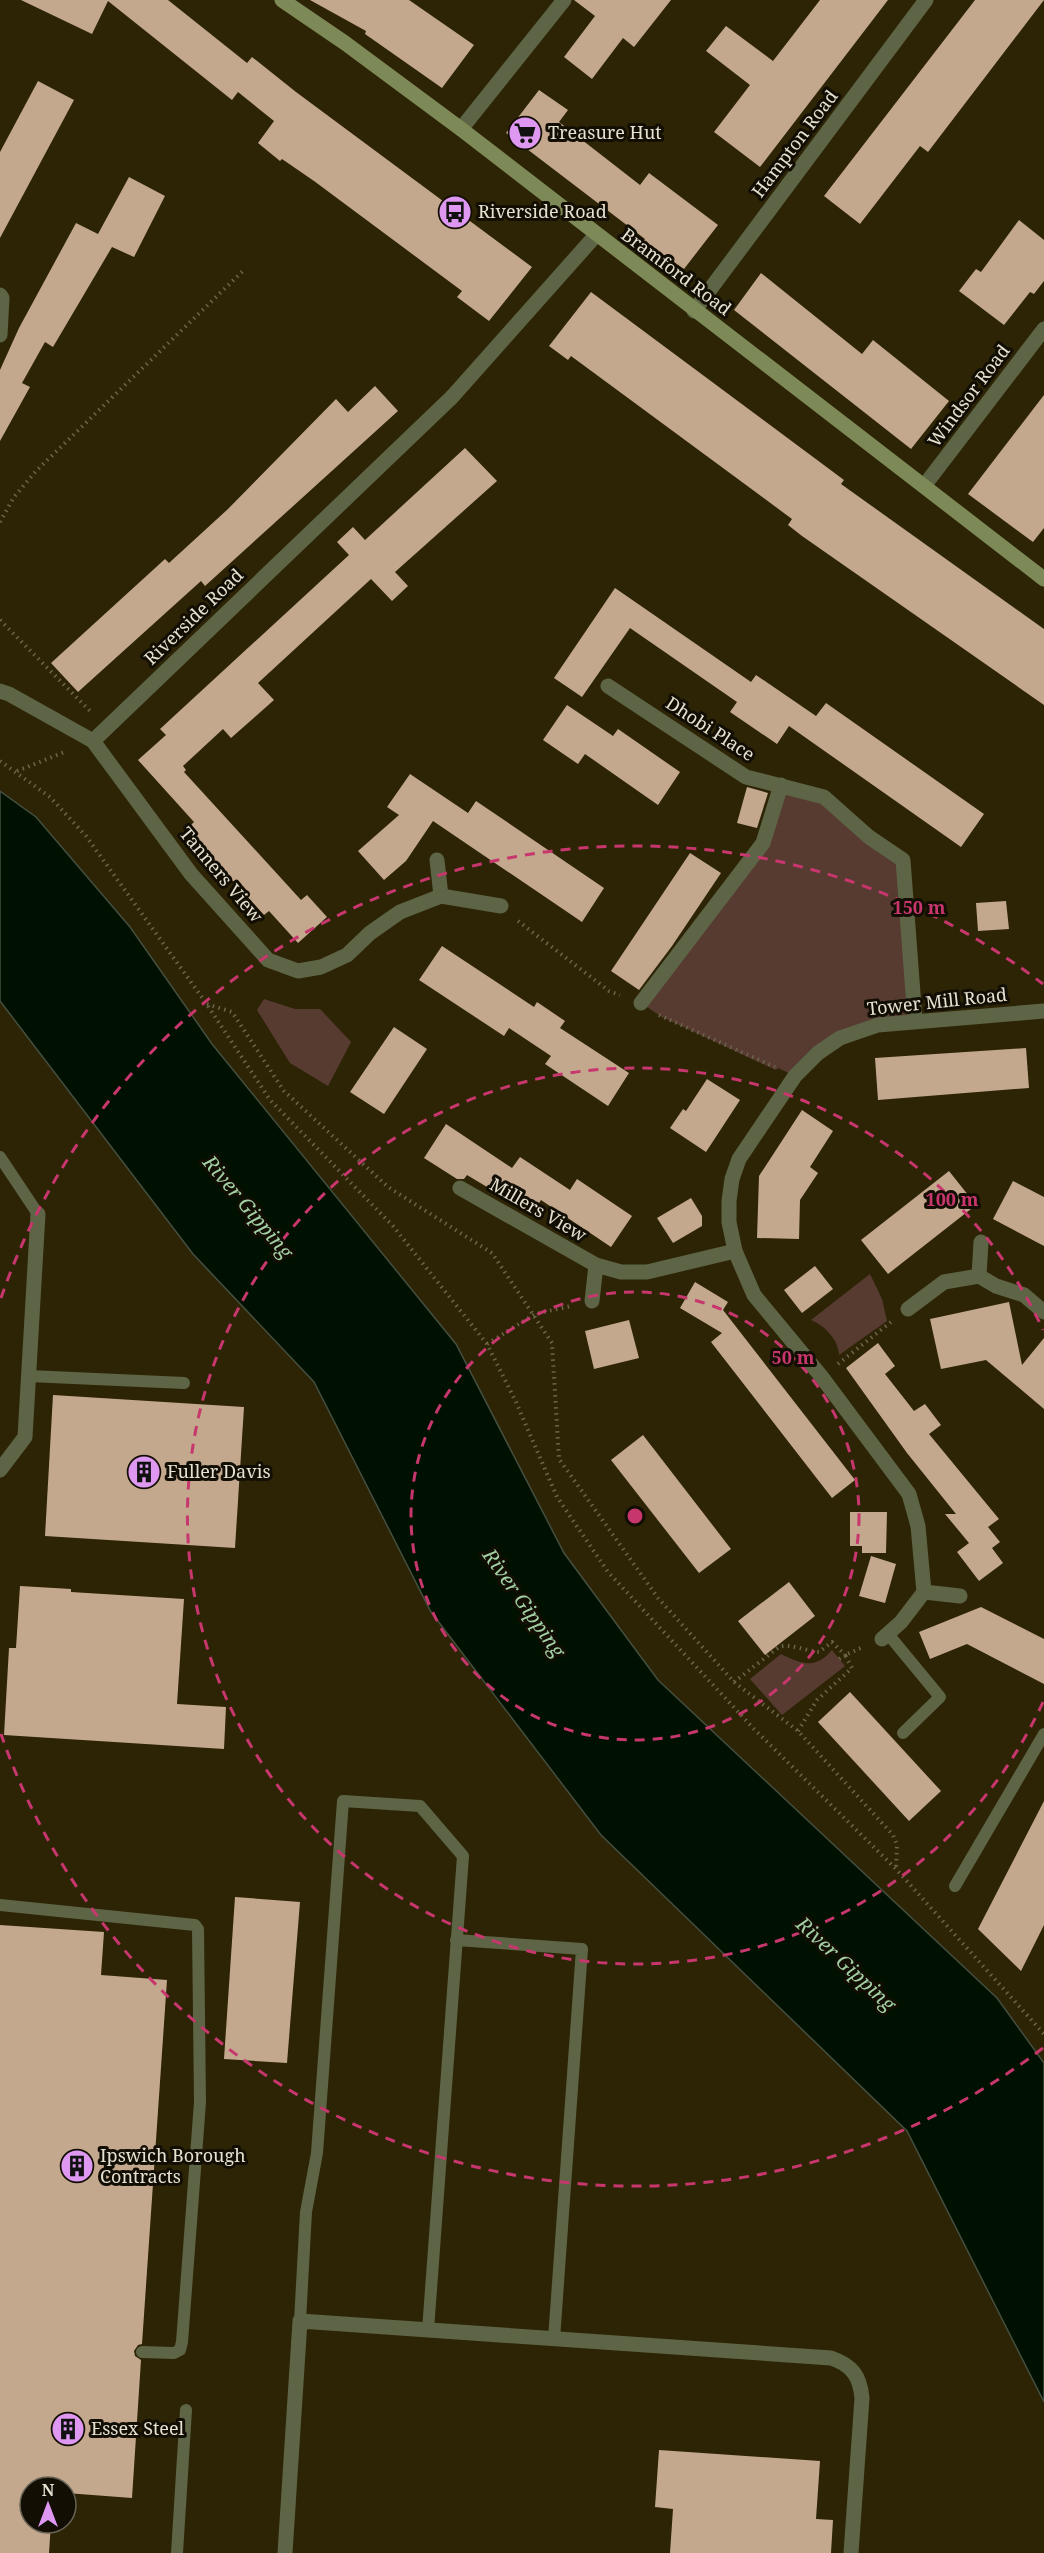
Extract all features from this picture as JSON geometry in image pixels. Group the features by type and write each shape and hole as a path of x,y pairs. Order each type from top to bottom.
{"main road":[{"name":"Bramford Road","path":"282,0 345,43 461,129 1044,579"}],"street":[{"path":"461,129 564,0"},
{"name":"Hampton Road","path":"694,310 926,0"},
{"name":"Riverside Road","path":"93,741 452,397 596,235"},
{"path":"0,295 2,298 0,335"},
{"name":"Windsor Road","path":"924,486 1044,330"},
{"name":"Dhobi Place","path":"608,686 746,777 824,797 869,837 903,860 915,1020"},
{"name":"Tanners View","path":"0,691 93,741 191,874 268,960 298,970 321,967 347,955 370,933 400,912 441,896"},
{"path":"641,1003 763,843 780,785"},
{"path":"437,860 441,896 501,906"},
{"name":"Tower Mill Road","path":"924,1592 918,1526 909,1494 821,1376 754,1295 735,1251 729,1222 732,1179 739,1159 795,1076 818,1053 840,1038 878,1025 915,1020 977,1018 1044,1011"},
{"name":"Millers View","path":"460,1188 596,1265 621,1272 647,1272 735,1251"},
{"path":"0,1470 25,1437 38,1214"},
{"path":"978,1276 981,1242"},
{"name":"Millers View","path":"592,1301 596,1265"},
{"path":"908,1309 944,1282 978,1276 996,1286 1024,1295 1044,1312"},
{"path":"885,1636 901,1622 924,1592 960,1596"},
{"path":"285,2553 300,2321 831,2358 844,2363 857,2376 861,2385 862,2398 851,2553"}],"lane":[{"path":"0,1157 38,1214"},
{"path":"29,1376 184,1383"},
{"path":"885,1636 940,1697 903,1733"},
{"path":"955,1886 1044,1734"},
{"path":"300,2321 306,2212 317,2154 343,1801 420,1806 463,1856 428,2330"},
{"path":"0,1905 195,1925 198,1929 200,2102 182,2342 180,2350 174,2353 142,2352"},
{"path":"456,1940 582,1949 554,2339"},
{"path":"177,2553 186,2409"}],"path":[{"path":"0,522 14,497 36,471 244,270"},
{"path":"0,620 106,728"},
{"path":"17,771 93,741"},
{"path":"0,761 17,771 50,797 86,836 206,1003 270,1100 393,1226 487,1344 516,1402 557,1497 608,1572 754,1729 896,1869 1044,2034"},
{"path":"206,1003 232,1012 284,1091 388,1187 492,1253 535,1314 552,1343 559,1459 658,1598 734,1682 798,1731 893,1835 897,1845 896,1869"},
{"path":"487,1344 535,1314 592,1301"},
{"path":"821,1376 908,1309"},
{"path":"839,1659 885,1636"},
{"path":"734,1682 772,1652 786,1644 802,1650 819,1652 832,1642 845,1655 852,1668 817,1700 798,1731"},
{"path":"772,1652 777,1657"}],"shaded area":[{"path":"781,785 824,797 903,860 915,1020 857,1030 795,1076 778,1068 776,1070 662,1017 641,1003 763,843"},
{"path":"264,999 295,1009 320,1009 351,1042 328,1086 290,1063 257,1010"},
{"path":"870,1274 882,1299 887,1321 839,1355 830,1334 821,1325 811,1320"},
{"path":"832,1650 845,1666 782,1715 750,1679 781,1654 802,1662 814,1663"}],"water":[{"name":"River Gipping","path":"0,791 36,817 130,927 212,1044 456,1344 564,1553 658,1680 997,1998 1044,2063 1044,2402 907,2131 601,1835 431,1612 314,1382 193,1254 0,1001"}],"building":[{"path":"21,0 168,0 247,63 252,57 532,267 489,321 457,297 462,291 314,181 282,159 280,161 258,143 274,121 238,92 232,100 108,1 92,34"},
{"path":"310,0 409,0 474,45 442,88 365,34 366,31"},
{"path":"574,0 671,0 634,47 623,38 592,79 564,57 595,16"},
{"path":"820,0 888,0 760,167 714,132 750,85 706,51 726,26 773,61"},
{"path":"975,0 1044,0 928,152 920,146 860,224 824,196"},
{"path":"38,81 74,100 0,238 0,152"},
{"path":"539,90 568,110 559,122 640,185 649,173 718,225 684,269 644,241 645,239 506,133"},
{"path":"129,177 165,196 134,257 112,247 53,347 45,342 22,383 30,387 0,441 0,370 19,328 76,223 98,234"},
{"path":"1019,220 1044,240 1044,281 1034,294 1030,292 1004,325 959,291 976,269 981,272"},
{"path":"761,273 862,354 873,340 949,401 911,449 734,310"},
{"path":"591,292 844,480 841,484 1044,629 1044,705 802,536 788,525 792,519 571,356 568,360 549,346"},
{"path":"375,386 398,411 205,586 201,581 78,692 51,663 165,559 169,563 228,509 336,399 348,412"},
{"path":"1044,395 1044,528 1033,542 968,494"},
{"path":"465,448 497,481 395,572 408,586 392,601 371,579 258,683 274,700 231,738 223,729 183,766 186,770 184,772 301,900 307,895 327,917 298,943 269,911 264,915 186,830 194,822 138,760 166,735 160,729 349,555 337,542 353,527 365,540"},
{"path":"615,588 751,682 756,675 816,716 826,703 984,814 961,847 789,726 777,744 730,712 737,702 630,628 582,697 554,678"},
{"path":"567,705 613,736 618,729 680,772 658,805 585,754 578,764 543,740"},
{"path":"410,774 468,813 476,801 604,888 582,922 433,821 406,861 384,880 358,851 399,815 387,807"},
{"path":"747,787 768,793 757,828 737,823"},
{"path":"690,853 721,873 639,990 611,971"},
{"path":"1006,901 1009,929 978,931 976,903"},
{"path":"442,946 534,1007 537,1002 565,1021 560,1028 629,1073 608,1106 545,1064 551,1056 509,1028 504,1036 419,980"},
{"path":"394,1027 427,1049 384,1114 350,1092"},
{"path":"1026,1048 1029,1088 878,1100 875,1058"},
{"path":"707,1079 740,1100 706,1152 670,1128 683,1109 686,1111"},
{"path":"802,1110 833,1131 810,1167 818,1173 800,1200 799,1239 757,1238 759,1176"},
{"path":"446,1124 512,1168 520,1157 570,1190 577,1179 632,1216 611,1247 541,1200 532,1214 467,1175 464,1179 457,1179 424,1158"},
{"path":"949,1171 976,1205 888,1274 861,1240"},
{"path":"1013,1181 1044,1197 1044,1246 993,1219"},
{"path":"691,1198 702,1216 702,1226 673,1243 657,1218"},
{"path":"815,1266 833,1289 802,1313 784,1290"},
{"path":"695,1282 728,1302 723,1310 855,1480 832,1498 711,1342 722,1333 680,1308"},
{"path":"1009,1302 1022,1365 1044,1338 1044,1409 986,1360 941,1369 930,1319"},
{"path":"629,1320 639,1358 594,1369 585,1331"},
{"path":"878,1343 895,1366 885,1374 914,1411 925,1404 941,1425 929,1434 999,1519 988,1527 1000,1542 992,1548 1003,1563 979,1581 957,1552 969,1543 945,1514 956,1514 907,1453 846,1368"},
{"name":"Fuller Davis","path":"53,1395 244,1407 235,1548 45,1536"},
{"path":"643,1435 731,1549 699,1573 611,1460"},
{"path":"850,1512 887,1512 886,1553 862,1553 862,1546 850,1546"},
{"path":"871,1556 896,1564 885,1603 859,1596"},
{"path":"789,1582 815,1616 765,1655 738,1621"},
{"path":"20,1586 71,1589 71,1592 184,1599 177,1704 226,1707 224,1749 4,1735 9,1648 16,1648"},
{"path":"981,1607 1044,1639 1044,1684 967,1644 930,1659 919,1632"},
{"path":"850,1692 941,1791 909,1821 818,1722"},
{"path":"1044,1801 1044,1925 1021,1971 978,1929"},
{"path":"235,1897 300,1902 287,2063 224,2059"},
{"name":"Ipswich Borough Contracts","path":"0,1925 104,1932 101,1975 167,1980 142,2344 138,2345 134,2351 135,2356 141,2360 132,2498 78,2494 78,2475 18,2475 18,2535 50,2535 49,2553 0,2553"},
{"path":"659,2450 820,2461 816,2519 833,2520 831,2553 670,2553 673,2509 655,2507"}],"place":[{"name":"Treasure Hut","path":"525,133"},
{"name":"Riverside Road","path":"455,212"},
{"name":"Fuller Davis","path":"144,1472"},
{"name":"Ipswich Borough Contracts","path":"77,2166"},
{"name":"Essex Steel","path":"68,2429"}]}
